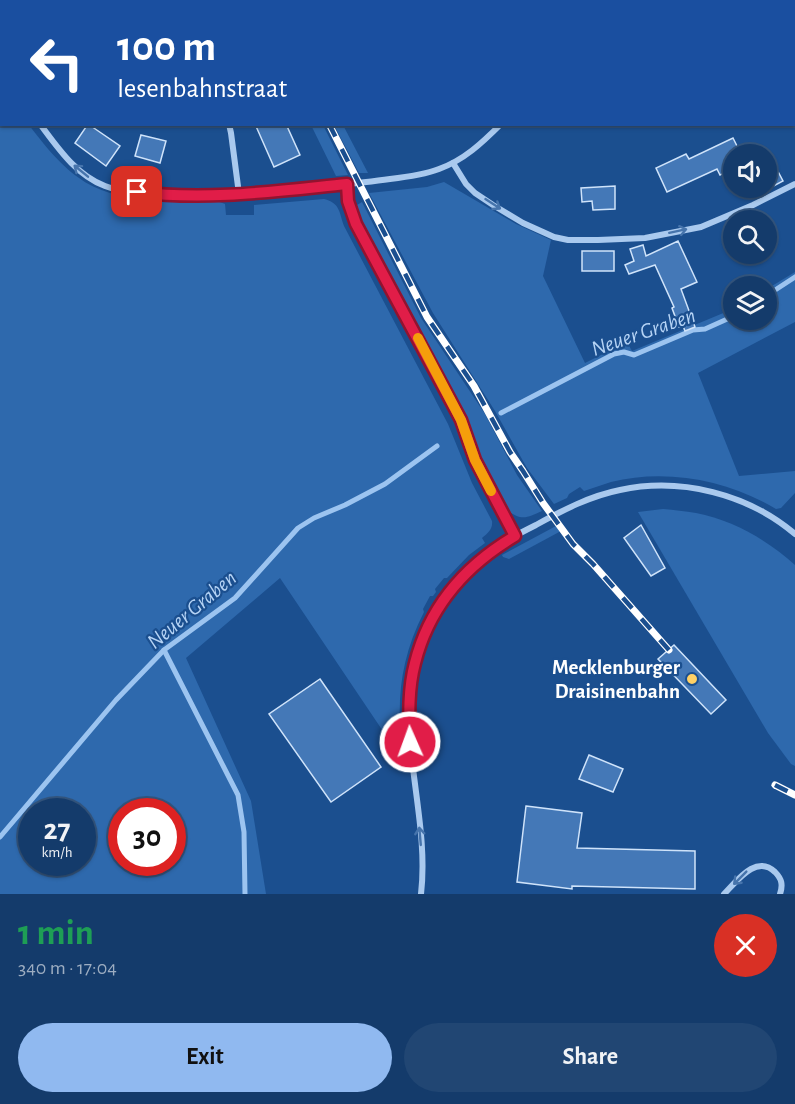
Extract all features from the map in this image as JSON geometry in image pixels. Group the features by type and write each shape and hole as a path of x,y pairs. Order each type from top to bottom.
{"street":[{"path":"42,126 75,166 91,179 120,190 155,194 239,194 414,176 453,163 480,146 499,126"},
{"path":"229,126 239,194"},
{"path":"453,163 466,184 475,193 523,223 554,237 568,240 645,238 700,227 753,205 795,184"},
{"path":"347,184 348,201 356,224 461,420 475,460 515,536"},
{"path":"421,894 422,862 409,710 414,664 437,609 449,591 475,564 493,549 515,536 580,502 619,490 640,487 678,487 732,498 760,510 795,534"},
{"path":"724,894 748,870 763,866 772,869 782,881 780,894"}],"shaded area":[{"path":"0,126 30,126 71,172 102,190 120,195 140,199 218,202 225,204 226,215 254,215 254,205 324,199 333,203 448,424 472,483 492,521 490,531 482,538 485,543 469,555 447,578 444,578 423,609 424,612 409,648 402,683 400,719 403,757 401,758 280,578 186,658 251,801 266,894 0,894"},
{"path":"311,126 324,126 348,175 336,176"},
{"path":"335,126 344,126 368,173 359,173"},
{"path":"444,182 516,224 551,240 543,276 585,363 627,342 632,351 723,313 723,330 777,330 777,283 795,272 795,322 698,373 739,476 795,471 795,493 781,508 776,509 717,484 696,479 653,476 611,482 584,491 580,487 567,498 554,504 527,468 495,411 433,313 369,193 427,187"},
{"path":"362,202 421,318 485,414 517,475 542,511 520,517 507,510 481,457 466,417 362,222 357,205"},
{"path":"663,509 710,516 736,526 761,539 795,565 795,766 791,764 768,733 638,512"},
{"path":"556,526 561,531 509,559 503,557 502,555"}],"building":[{"path":"87,126 91,126 120,146 106,166 75,143"},
{"path":"256,126 287,126 300,155 274,167"},
{"path":"141,135 166,141 160,163 135,156"},
{"path":"733,138 736,144 723,144 723,174 720,175 717,169 667,192 656,168 686,154 689,159"},
{"path":"777,170 783,181 777,184"},
{"path":"615,186 615,209 593,210 592,201 582,202 581,188"},
{"path":"678,241 697,282 681,289 695,327 685,331 683,326 679,327 672,308 674,307 655,265 629,274 625,265 634,261 630,249 643,245 646,256"},
{"path":"582,251 614,251 614,271 582,271"},
{"path":"641,525 665,568 651,576 624,538"},
{"name":"Mecklenburger Draisinenbahn","path":"674,645 726,700 711,714 658,659"},
{"path":"320,679 381,767 331,802 269,714"},
{"path":"589,755 623,769 613,792 579,779"},
{"path":"526,806 582,813 577,848 695,851 695,889 572,886 572,889 517,882"}],"waterway":[{"name":"Neuer Graben","path":"777,289 795,277"},
{"name":"Neuer Graben","path":"501,413 614,354 624,352 634,355 693,330 705,329 723,321"},
{"name":"Neuer Graben","path":"0,837 116,700 164,650 235,598 298,528 385,484 437,446"},
{"path":"164,650 238,795 244,832 245,894"}],"railway":[{"path":"330,126 427,317 474,386 510,452 573,544 669,650"},
{"path":"775,785 795,795"}],"slow traffic":[{"path":"418,338 461,420 475,460 491,491"}],"place":[{"name":"Mecklenburger Draisinenbahn","path":"692,679"}],"route":[{"path":"137,192 194,195 239,194 347,184 348,201 356,224 461,420 475,460 515,536 493,549 475,564 449,591 437,609 414,664 409,710 410,742"}]}
